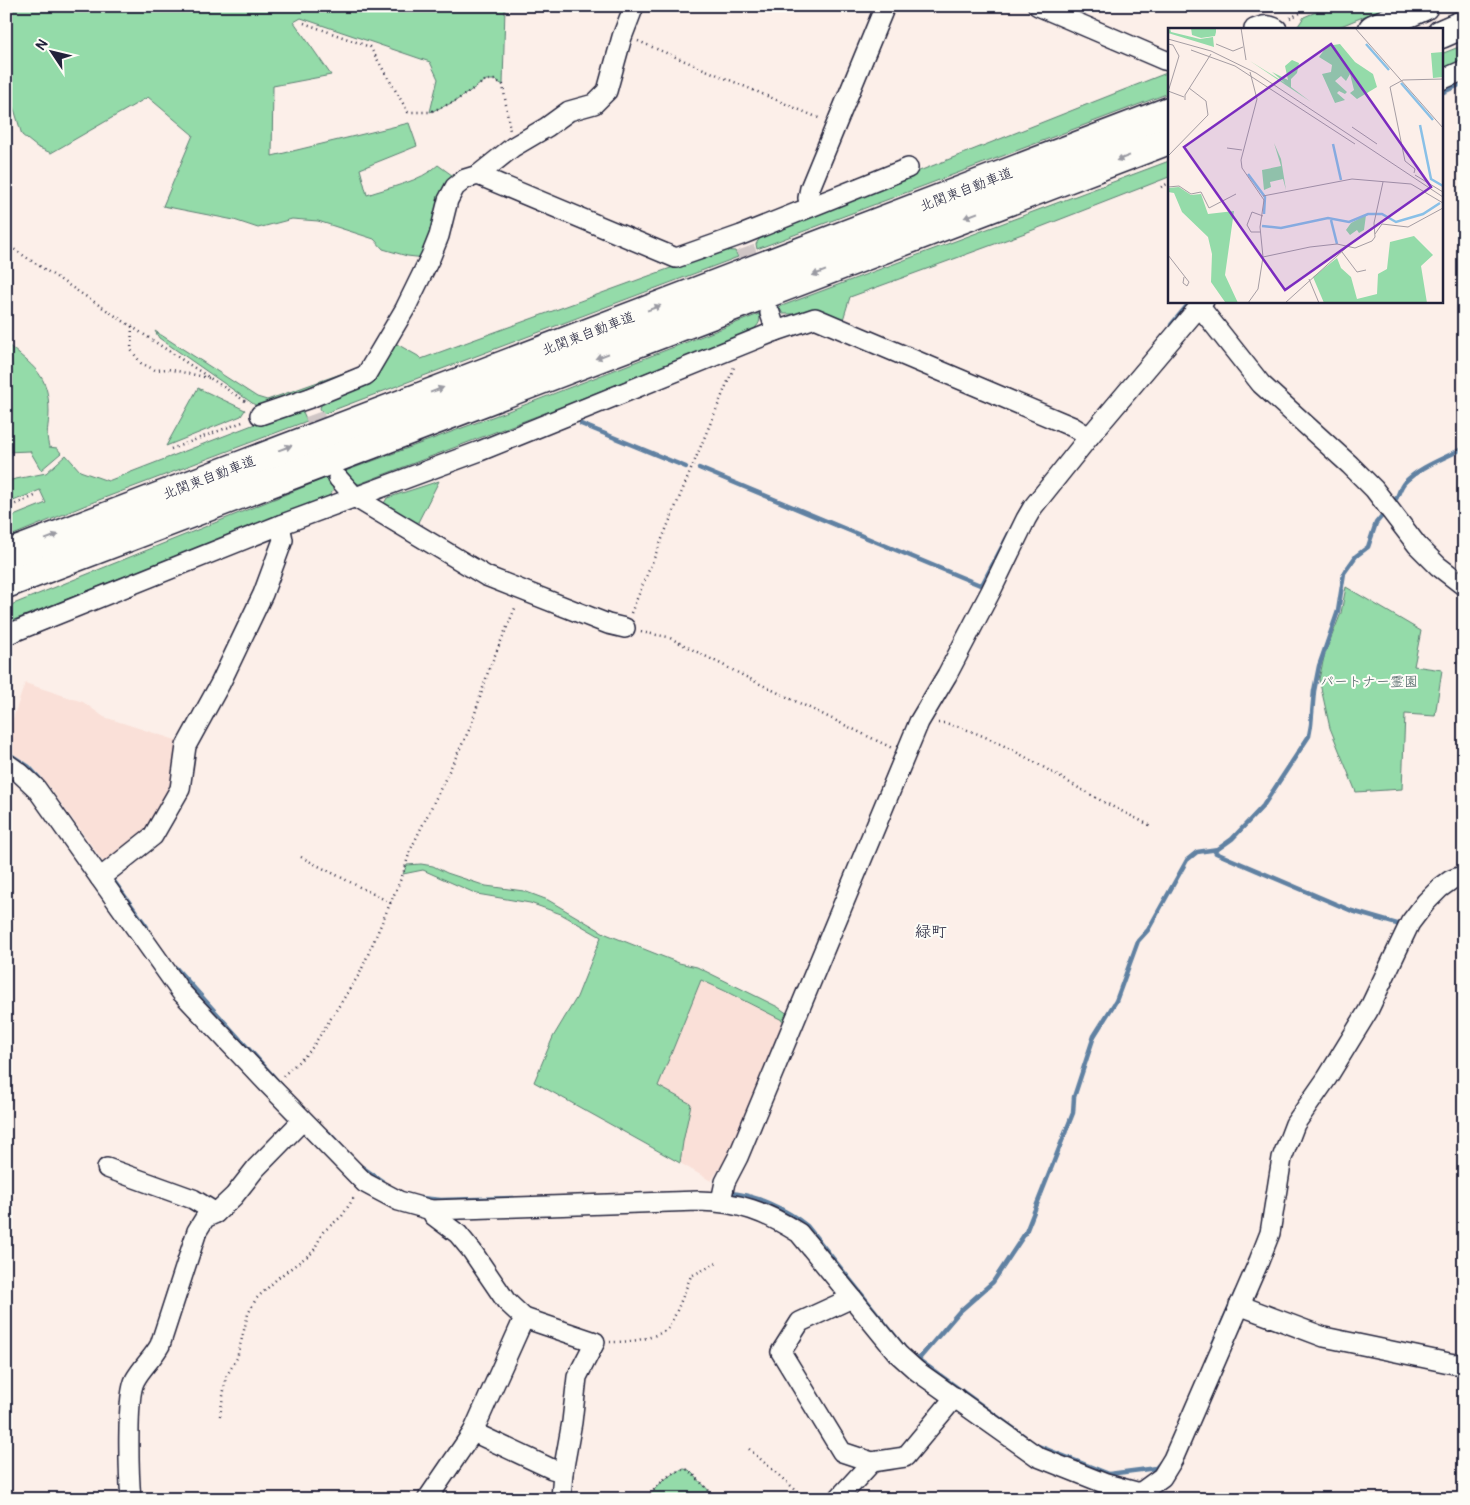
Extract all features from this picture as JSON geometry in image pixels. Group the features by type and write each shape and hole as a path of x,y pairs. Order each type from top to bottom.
{"highway":[{"path":"1375,28 1424,6"},
{"path":"1442,34 1464,24"},
{"name":"北関東自動車道","path":"6,555 1168,111"},
{"name":"北関東自動車道","path":"6,584 1168,140"}],"street":[{"path":"260,415 312,406 366,375 405,309 431,256 439,236 448,200 455,187 465,179 478,175 513,147 547,127 569,111 594,104 602,98 607,91 623,33 634,6"},
{"path":"810,207 808,198 810,188 886,6"},
{"path":"1038,6 1168,61"},
{"path":"1256,28 1263,25 1275,28"},
{"path":"1442,80 1464,70"},
{"path":"478,175 676,258 743,242 810,207 908,168"},
{"path":"721,1202 725,1182 742,1148 919,722 991,591 1032,507 1202,304 1260,384 1350,465 1390,508 1417,545 1464,586"},
{"path":"770,313 776,331"},
{"path":"6,635 280,525 480,451 809,319 822,320 1073,427 1090,437"},
{"path":"338,478 356,498 476,571 608,624 624,628"},
{"path":"100,878 153,836 180,789 186,746 220,684 263,594 283,540 280,525"},
{"path":"6,764 20,773 36,788 181,992 302,1121 365,1183 399,1201 431,1210 721,1202 736,1204 754,1210 799,1233 898,1354 917,1371 1038,1457 1142,1496 1162,1477 1173,1459 1270,1233 1282,1158 1295,1124 1327,1078 1368,1011 1410,923 1426,902 1440,888 1464,875"},
{"path":"131,1499 129,1478 131,1397 135,1380 154,1357 160,1346 197,1231 204,1218 216,1212 234,1196 256,1168 302,1121"},
{"path":"106,1168 193,1199 216,1212"},
{"path":"431,1210 434,1216 458,1234 506,1301 524,1318 595,1342 577,1377 572,1422 563,1472 561,1499"},
{"path":"852,1298 800,1322 782,1352 842,1452 872,1462 905,1457 955,1397"},
{"path":"1239,1305 1324,1337 1454,1364 1464,1363"},
{"path":"428,1498 473,1432 524,1318"},
{"path":"473,1432 552,1469 563,1472"},
{"path":"838,1499 872,1462"}],"path":[{"path":"304,23 370,47 408,112 430,112 454,102 486,80 496,80 503,85 513,147"},
{"path":"623,33 627,37 836,126"},
{"path":"1161,186 1168,184"},
{"path":"6,244 248,402 260,415 171,449"},
{"path":"132,326 131,350 140,363 155,370 168,369 212,379"},
{"path":"732,349 734,367 732,376 624,628 668,637 906,755"},
{"path":"6,508 35,496"},
{"path":"269,1085 277,1081 310,1051 360,973 407,865 410,851 471,726 489,668 522,590"},
{"path":"919,722 931,724 945,723 983,735 1026,756 1093,797 1151,826"},
{"path":"301,856 391,903"},
{"path":"220,1416 226,1377 237,1358 248,1314 256,1299 279,1277 313,1252 323,1232 342,1216 365,1183"},
{"path":"595,1342 623,1342 653,1336 668,1328 691,1276 719,1262"},
{"path":"749,1450 806,1499"},
{"path":"649,1499 654,1489 678,1470 684,1469 689,1470 717,1499"}],"shaded area":[{"path":"25,683 83,702 104,717 182,742 179,778 151,831 108,868 32,766 6,749 6,739"},
{"path":"701,980 788,1023 728,1156 711,1181 680,1163 683,1142 658,1086"}],"green space":[{"path":"12,6 505,6 503,85 495,80 486,80 454,102 430,112 438,79 430,62 301,18 294,22 331,75 273,86 272,156 409,123 417,146 360,169 367,195 414,180 438,165 456,178 425,258 407,256 383,249 374,239 318,221 292,219 258,228 234,220 163,206 193,135 148,97 51,153 37,147 22,135 8,95 6,17"},
{"path":"1330,6 1389,6 1336,28 1297,28 1304,17"},
{"path":"1464,45 1464,60 1442,69 1442,54"},
{"path":"1168,72 1168,93 757,249 756,244 763,233"},
{"path":"1168,161 1168,177 1033,230 850,297 842,323 800,314 783,314 779,307"},
{"path":"456,200 447,244 419,302 395,343 421,359 720,250 735,251 738,257 323,414 320,408 324,398 371,379"},
{"path":"759,314 759,323 753,330 550,411 359,484 346,478 343,472 527,404"},
{"path":"155,331 257,397 267,400 363,366 361,371 267,406 255,405 159,338"},
{"path":"6,343 38,372 46,388 49,412 47,433 49,447 57,448 61,453 41,470 30,451 6,452"},
{"path":"198,388 245,410 241,416 166,446"},
{"path":"291,410 303,412 307,421 91,503 6,538 6,519 46,503 40,490 6,504 6,484 11,480 46,473 66,455 80,471 108,481"},
{"path":"331,476 333,491 329,496 6,623 6,607"},
{"path":"439,481 415,528 382,507 387,498"},
{"name":"パートナー霊園","path":"1346,587 1421,631 1414,666 1442,670 1435,716 1405,714 1402,789 1356,792 1330,728 1319,679 1325,653 1341,613"},
{"path":"421,864 433,866 447,873 486,886 524,891 548,900 606,934 679,963 697,967 778,1007 792,1017 788,1023 701,980 658,1086 691,1104 680,1163 534,1082 553,1037 577,997 601,937 561,914 530,903 477,894 423,870 403,874 407,865"},
{"path":"679,1470 689,1470 717,1499 649,1499 654,1490 664,1481"}],"waterway":[{"path":"1442,93 1464,83"},
{"path":"1171,325 1190,302"},
{"path":"581,424 686,467"},
{"path":"1393,504 1402,485 1410,477 1464,448"},
{"path":"699,468 980,585 983,583 1024,505"},
{"path":"918,1360 959,1312 993,1282 1026,1232 1073,1113 1074,1097 1094,1036 1116,1001 1138,941 1148,930 1187,860 1197,852 1218,849 1232,839 1263,806 1309,736 1319,666 1338,611 1344,573 1356,556 1368,547 1376,523 1386,511"},
{"path":"6,752 29,767 40,779"},
{"path":"1214,850 1216,853 1352,911 1403,924 1402,927"},
{"path":"111,877 147,927"},
{"path":"176,968 281,1085"},
{"path":"329,1133 349,1155"},
{"path":"362,1167 382,1181"},
{"path":"728,1193 759,1199 790,1214 807,1226 907,1351"},
{"path":"421,1198 441,1200 513,1198"},
{"path":"1213,1344 1236,1292"},
{"path":"915,1357 1024,1436"},
{"path":"1036,1445 1109,1474 1156,1468 1162,1461"}],"tunnel":[{"path":"745,248 757,280"},
{"path":"314,414 325,444"}],"district":[{"name":"緑町","path":"931,931"}]}
